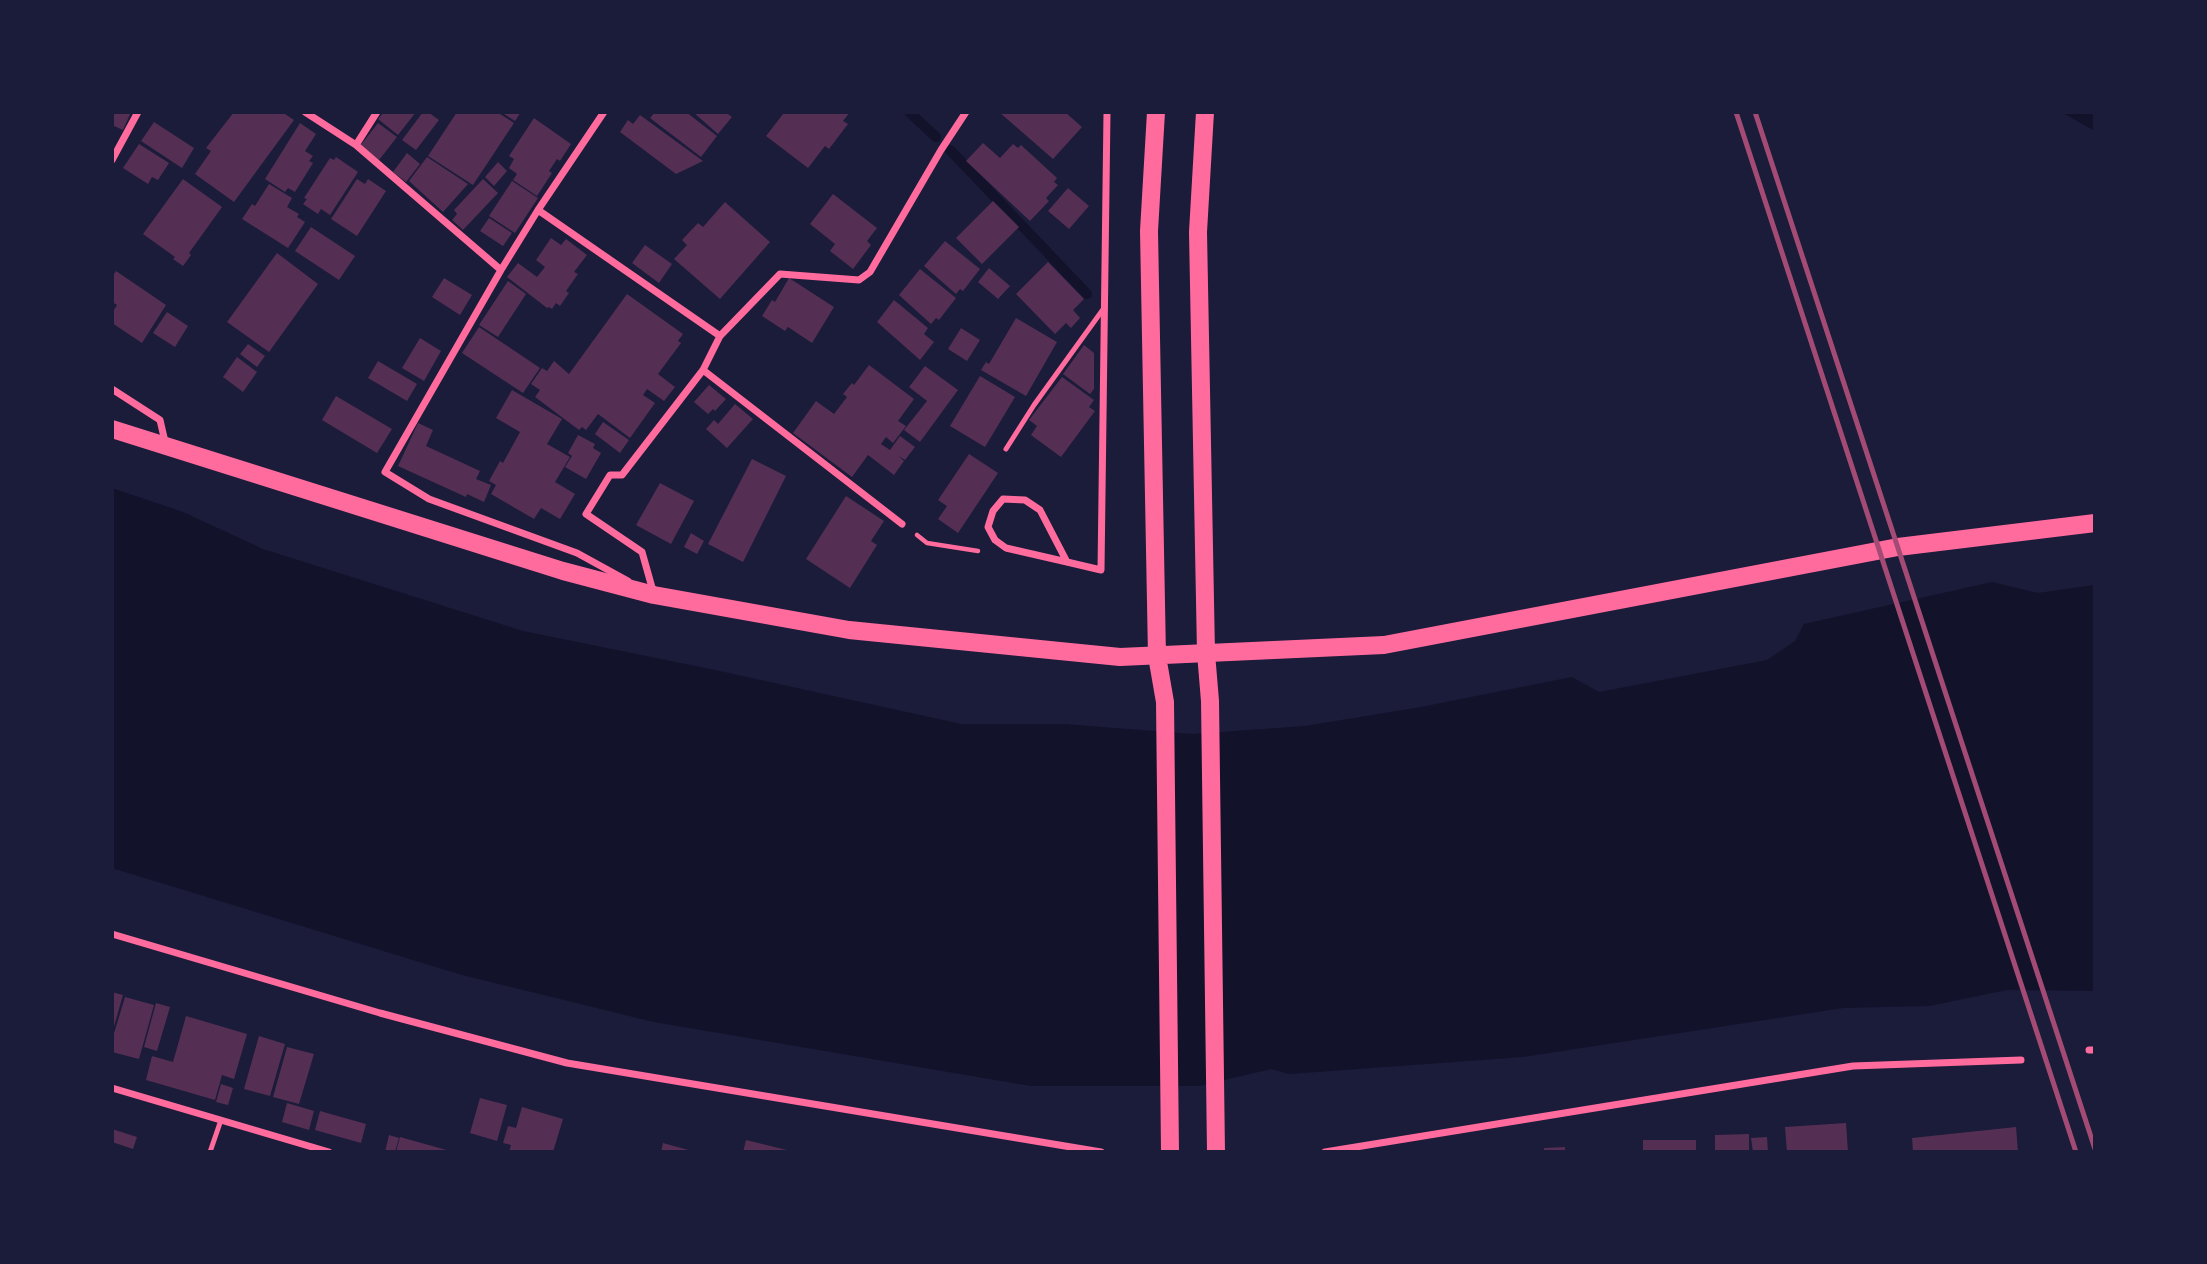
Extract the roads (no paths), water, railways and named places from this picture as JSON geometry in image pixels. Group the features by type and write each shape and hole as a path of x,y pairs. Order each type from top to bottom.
{"main road":[{"path":"1156,112 1149,231 1157,656 1165,702 1170,1152"},
{"path":"1205,112 1198,232 1206,653 1210,701 1216,1152"},
{"path":"112,429 550,567 654,596 849,630 1120,657 1384,645 1898,547 2095,523"}],"street":[{"path":"112,160 138,112"},
{"path":"305,112 356,145 501,270"},
{"path":"356,145 377,112"},
{"path":"604,112 501,270 385,472 429,499 577,553 654,596"},
{"path":"654,596 642,552 586,514 610,475 622,475 703,370 720,336 780,274 859,280 870,272 966,112"},
{"path":"1067,562 1040,510 1025,500 1003,499 993,511 988,527 995,540 1006,548 1101,570 1107,112"},
{"path":"538,210 720,336"},
{"path":"703,370 902,524"},
{"path":"112,389 160,420 166,447"},
{"path":"112,934 354,1006 567,1063 1101,1152"},
{"path":"1325,1152 1853,1066 2021,1060"},
{"path":"112,1088 329,1152"}],"lane":[{"path":"1006,449 1034,405 1104,308"},
{"path":"211,1152 221,1120"}],"waterway":[{"path":"909,112 936,137"},
{"path":"950,150 1087,294"}],"railway":[{"path":"1736,112 2076,1152"},
{"path":"1755,112 2095,1149"}]}
